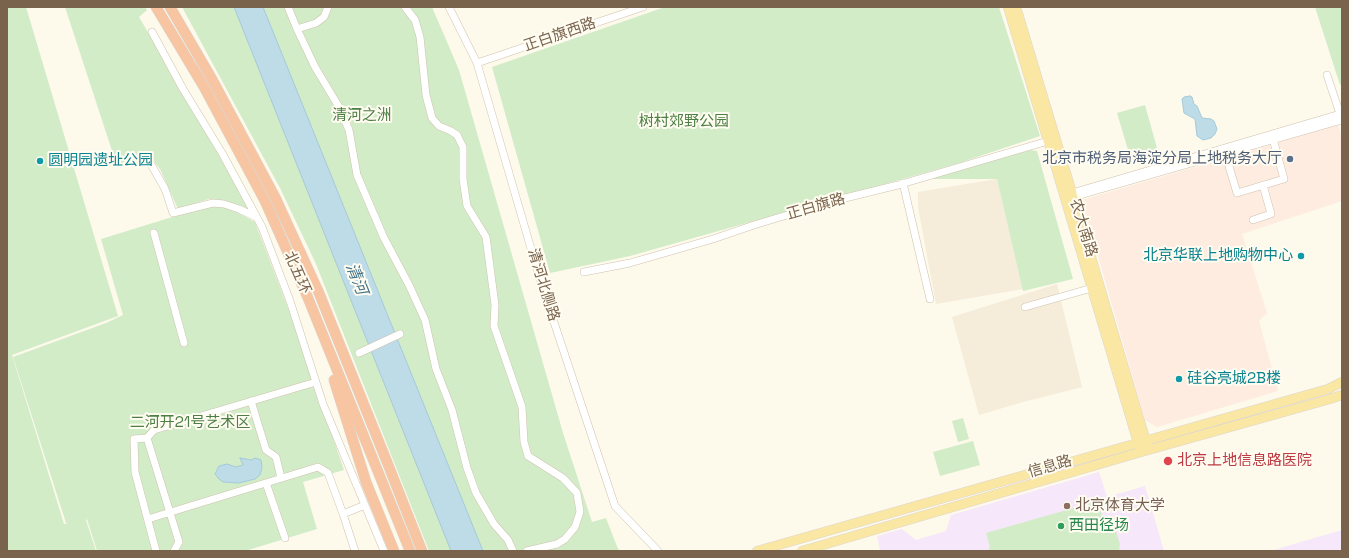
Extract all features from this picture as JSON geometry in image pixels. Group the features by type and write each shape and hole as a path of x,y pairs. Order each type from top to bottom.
{"highway":[{"name":"北五环","path":"156,7 204,87 265,201 308,298 410,551"},
{"name":"北五环","path":"170,7 213,81 275,197 319,293 422,551"},
{"path":"308,298 366,482 394,551"}],"main road":[{"name":"农大南路","path":"1008,7 1092,288 1142,441"},
{"name":"农大南路","path":"1016,7 1073,195 1144,451"},
{"name":"信息路","path":"757,551 1328,389 1342,382"},
{"name":"信息路","path":"802,551 1342,395"}],"street":[{"path":"288,7 315,67 339,107 349,130 357,175 384,238 409,285 425,320 436,369 452,410 467,468 476,493 494,524 508,540 513,551"},
{"path":"297,29 316,23 324,17 328,7"},
{"path":"405,7 415,20 420,37 426,95 432,118 439,126 457,135 463,147 463,179 467,206 486,237 495,305 494,326 522,407 524,442 528,456 563,478 576,493 580,512 575,527 566,539 557,544 527,551"},
{"name":"清河北侧路","path":"449,7 477,63 541,283 615,506 658,551"},
{"name":"正白旗西路","path":"477,63 644,7"},
{"path":"152,32 183,89 222,153 262,227 290,301 323,404 384,551"},
{"path":"1327,75 1341,118"},
{"path":"1073,195 1341,118"},
{"path":"1073,195 1273,140 1341,118"},
{"path":"1225,153 1237,193 1284,179 1273,140"},
{"name":"正白旗路","path":"584,272 630,263 837,200 903,183 1048,141"},
{"path":"152,166 164,189 173,214 213,203 239,209 256,217"},
{"path":"903,183 930,299"},
{"path":"1253,220 1271,214 1263,185"},
{"path":"154,233 184,343"},
{"path":"1024,307 1092,288"},
{"path":"362,351 400,334"},
{"path":"156,551 135,472 134,439 147,438 154,430 316,382"},
{"path":"251,401 266,450 276,457 281,478"},
{"path":"147,438 179,542 174,551"},
{"path":"148,519 318,467 328,473 355,551"},
{"path":"266,483 285,538"},
{"path":"343,514 365,506"}],"shaded area":[{"path":"1338,125 1342,137 1342,201 1242,234 1267,313 1259,321 1278,391 1157,427 1145,420 1082,200"},
{"path":"997,179 1023,289 936,304 918,207 918,192"},
{"path":"1057,284 1082,387 979,415 952,317"},
{"name":"北京体育大学","path":"1099,472 1107,497 1145,486 1164,551 880,551 877,536 902,529 916,540 946,531 951,515"},
{"path":"1342,530 1342,551 1271,551 1287,546"}],"green space":[{"name":"二河开21号艺术区","path":"7,7 26,7 118,316 12,355 64,524 69,523 66,523 13,357 106,323 123,315 101,239 211,205 228,207 255,222 293,321 344,470 303,482 317,529 245,551 97,551 87,519 86,520 96,551 7,551"},
{"path":"65,7 145,7 147,10 139,17 221,156 249,211 221,200 209,199 178,209 160,169 151,158 117,166"},
{"name":"清河之洲","path":"182,7 432,7 459,70 563,433 592,522 606,518 618,549 621,551 429,551 316,264 280,188"},
{"name":"树村郊野公园","path":"665,7 999,7 1040,136 956,164 630,256 550,273 492,67"},
{"path":"1315,7 1342,7 1342,84 1340,85"},
{"path":"1145,105 1159,155 1132,163 1117,113"},
{"path":"1030,150 1037,151 1073,279 1023,291 997,179 927,179"},
{"path":"963,418 969,439 958,442 952,421"},
{"path":"973,441 980,465 940,476 933,452"},
{"name":"西田径场","path":"1098,501 1102,515 1115,529 1120,544 1119,551 988,551 990,547 986,533"}],"water":[{"name":"清河","path":"234,7 263,7 483,551 451,551"},
{"path":"1190,96 1192,97 1194,104 1197,106 1202,118 1211,119 1214,121 1217,129 1211,138 1203,140 1197,136 1195,119 1184,113 1182,99"},
{"path":"240,458 251,460 255,458 261,460 262,467 260,475 255,479 239,483 223,482 219,479 215,474 219,466 227,464 236,467 243,465"}],"place":[{"name":"北京市税务局海淀分局上地税务大厅","path":"1290,159"},
{"name":"圆明园遗址公园","path":"40,161"},
{"name":"北京华联上地购物中心","path":"1301,256"},
{"name":"硅谷亮城2B楼","path":"1179,379"},
{"name":"北京上地信息路医院","path":"1168,461"},
{"name":"北京体育大学","path":"1067,506"},
{"name":"西田径场","path":"1061,526"}]}
